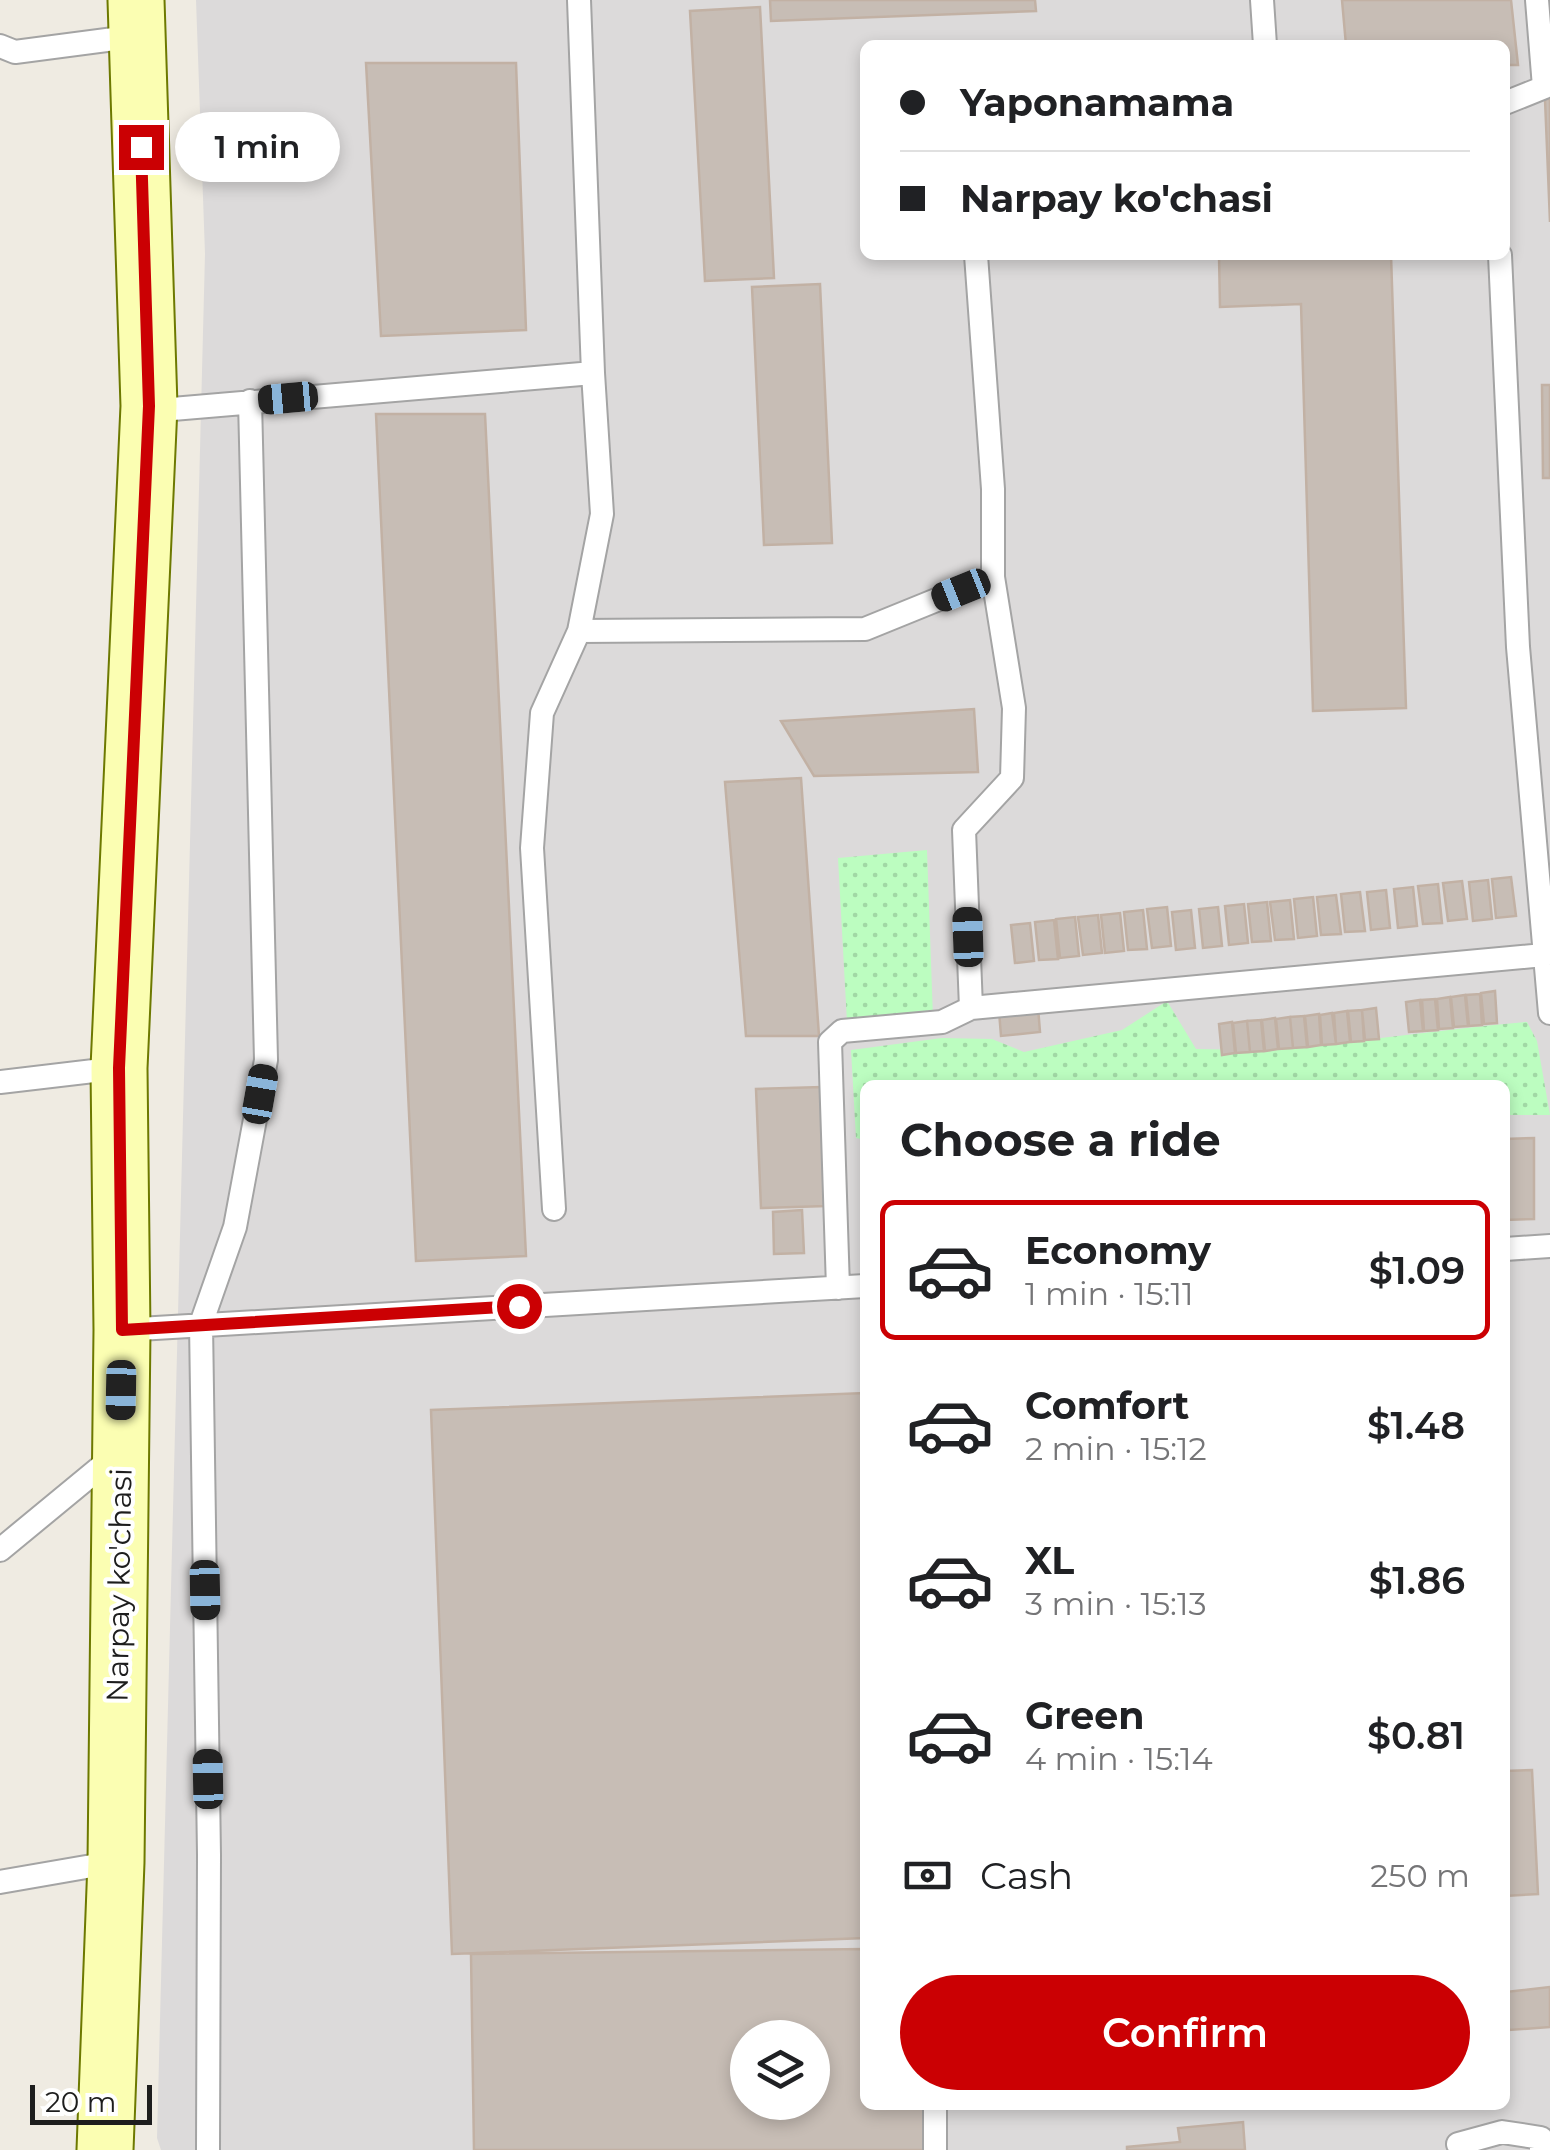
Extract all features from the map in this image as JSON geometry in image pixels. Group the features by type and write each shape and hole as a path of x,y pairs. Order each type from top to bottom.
{"main road":[{"name":"Narpay ko'chasi","path":"106,2150 116,1862 122,1330 119,1068 149,411 137,18"}],"lane":[{"path":"554,1209 532,848 542,713 580,631 602,514 579,0"},
{"path":"1262,0 1265,40"},
{"path":"1510,100 1547,86 1537,0"},
{"path":"0,46 15,52 137,18"},
{"path":"971,1008 964,830 1012,778 1014,708 994,577 993,489 976,260"},
{"path":"1500,260 1518,647 1550,1013"},
{"path":"149,411 593,373"},
{"path":"208,2150 209,1855 201,1324 236,1227 266,1060 250,401"},
{"path":"580,631 865,629 994,577"},
{"path":"838,1288 830,1042 842,1031 942,1022 971,1008 1544,955"},
{"path":"0,1082 119,1068"},
{"path":"1510,1249 1550,1246"},
{"path":"122,1330 860,1286"},
{"path":"0,1550 120,1450"},
{"path":"0,1882 116,1862"},
{"path":"935,2110 935,2150"},
{"path":"1458,2144 1502,2132 1541,2138 1541,2150"}],"shaded area":[{"path":"196,0 1550,0 1550,2150 161,2150 157,2138 205,254"}],"green space":[{"path":"927,850 933,1018 847,1022 838,858"},
{"path":"1167,1001 1196,1049 1320,1045 1527,1022 1537,1041 1550,1115 1510,1115 1510,1080 860,1080 860,1139 856,1138 851,1050 942,1038 992,1039 1024,1052 1122,1030"}],"building":[{"path":"770,0 1035,0 1036,11 771,21"},
{"path":"1342,0 1511,0 1518,65 1510,65 1510,40 1346,40"},
{"path":"760,7 774,278 705,281 690,11"},
{"path":"366,63 516,63 526,330 381,336"},
{"path":"1545,99 1550,99 1550,222"},
{"path":"1219,260 1391,260 1406,708 1313,711 1301,304 1220,307"},
{"path":"820,284 832,543 764,545 752,287"},
{"path":"1542,385 1550,385 1550,478 1543,478"},
{"path":"376,414 485,414 526,1256 416,1261"},
{"path":"974,709 978,772 814,776 781,721"},
{"path":"801,778 819,1036 746,1036 725,782"},
{"path":"1511,877 1516,916 1496,918 1492,879"},
{"path":"1488,880 1492,919 1473,921 1469,882"},
{"path":"1462,881 1467,919 1448,921 1443,883"},
{"path":"1438,884 1442,923 1423,924 1418,886"},
{"path":"1413,887 1417,926 1398,928 1394,889"},
{"path":"1386,890 1390,928 1371,930 1367,892"},
{"path":"1360,892 1365,931 1345,932 1341,894"},
{"path":"1336,895 1341,934 1321,935 1317,897"},
{"path":"1313,897 1317,936 1298,938 1294,899"},
{"path":"1290,900 1294,939 1275,940 1270,902"},
{"path":"1267,902 1271,941 1252,942 1248,904"},
{"path":"1244,904 1248,943 1229,945 1225,906"},
{"path":"1167,907 1171,946 1152,948 1147,909"},
{"path":"1218,907 1222,946 1203,948 1199,909"},
{"path":"1143,910 1147,949 1128,950 1124,912"},
{"path":"1191,910 1195,948 1176,950 1172,912"},
{"path":"1120,913 1124,951 1105,953 1101,915"},
{"path":"1098,915 1102,953 1083,955 1078,917"},
{"path":"1075,917 1079,956 1060,958 1056,919"},
{"path":"1054,920 1058,959 1039,960 1035,922"},
{"path":"1030,923 1034,961 1015,963 1011,925"},
{"path":"1495,991 1497,1023 1484,1024 1481,993"},
{"path":"1480,994 1482,1025 1469,1026 1466,995"},
{"path":"1465,995 1468,1026 1454,1027 1451,997"},
{"path":"1450,997 1453,1028 1439,1029 1437,999"},
{"path":"1435,999 1438,1030 1424,1031 1422,1000"},
{"path":"1420,1000 1423,1031 1409,1032 1406,1002"},
{"path":"1038,1007 1040,1032 1001,1036 999,1011"},
{"path":"1376,1008 1379,1039 1365,1040 1362,1010"},
{"path":"1362,1010 1364,1041 1351,1042 1348,1011"},
{"path":"1347,1011 1350,1042 1336,1044 1334,1013"},
{"path":"1332,1013 1336,1044 1322,1045 1320,1015"},
{"path":"1319,1014 1321,1045 1308,1047 1305,1016"},
{"path":"1304,1016 1307,1047 1293,1048 1290,1017"},
{"path":"1290,1017 1293,1048 1279,1049 1276,1019"},
{"path":"1275,1018 1278,1049 1265,1051 1262,1020"},
{"path":"1261,1020 1264,1051 1250,1052 1247,1021"},
{"path":"1247,1021 1250,1052 1236,1053 1233,1023"},
{"path":"1232,1022 1235,1053 1222,1055 1219,1024"},
{"path":"821,1087 826,1206 761,1208 756,1089"},
{"path":"1534,1138 1534,1219 1510,1220 1510,1139"},
{"path":"802,1210 804,1253 774,1254 773,1212"},
{"path":"860,1393 860,1938 452,1954 431,1410"},
{"path":"1532,1770 1538,1894 1510,1896 1510,1771"},
{"path":"860,1949 860,2110 927,2110 928,2150 474,2150 471,1954"},
{"path":"1550,1987 1550,2027 1510,2030 1510,1991"},
{"path":"1243,2122 1245,2150 1127,2150 1180,2142 1178,2128"}],"route":[{"path":"141,147 149,406 119,1068 122,1330 519,1306"}]}
